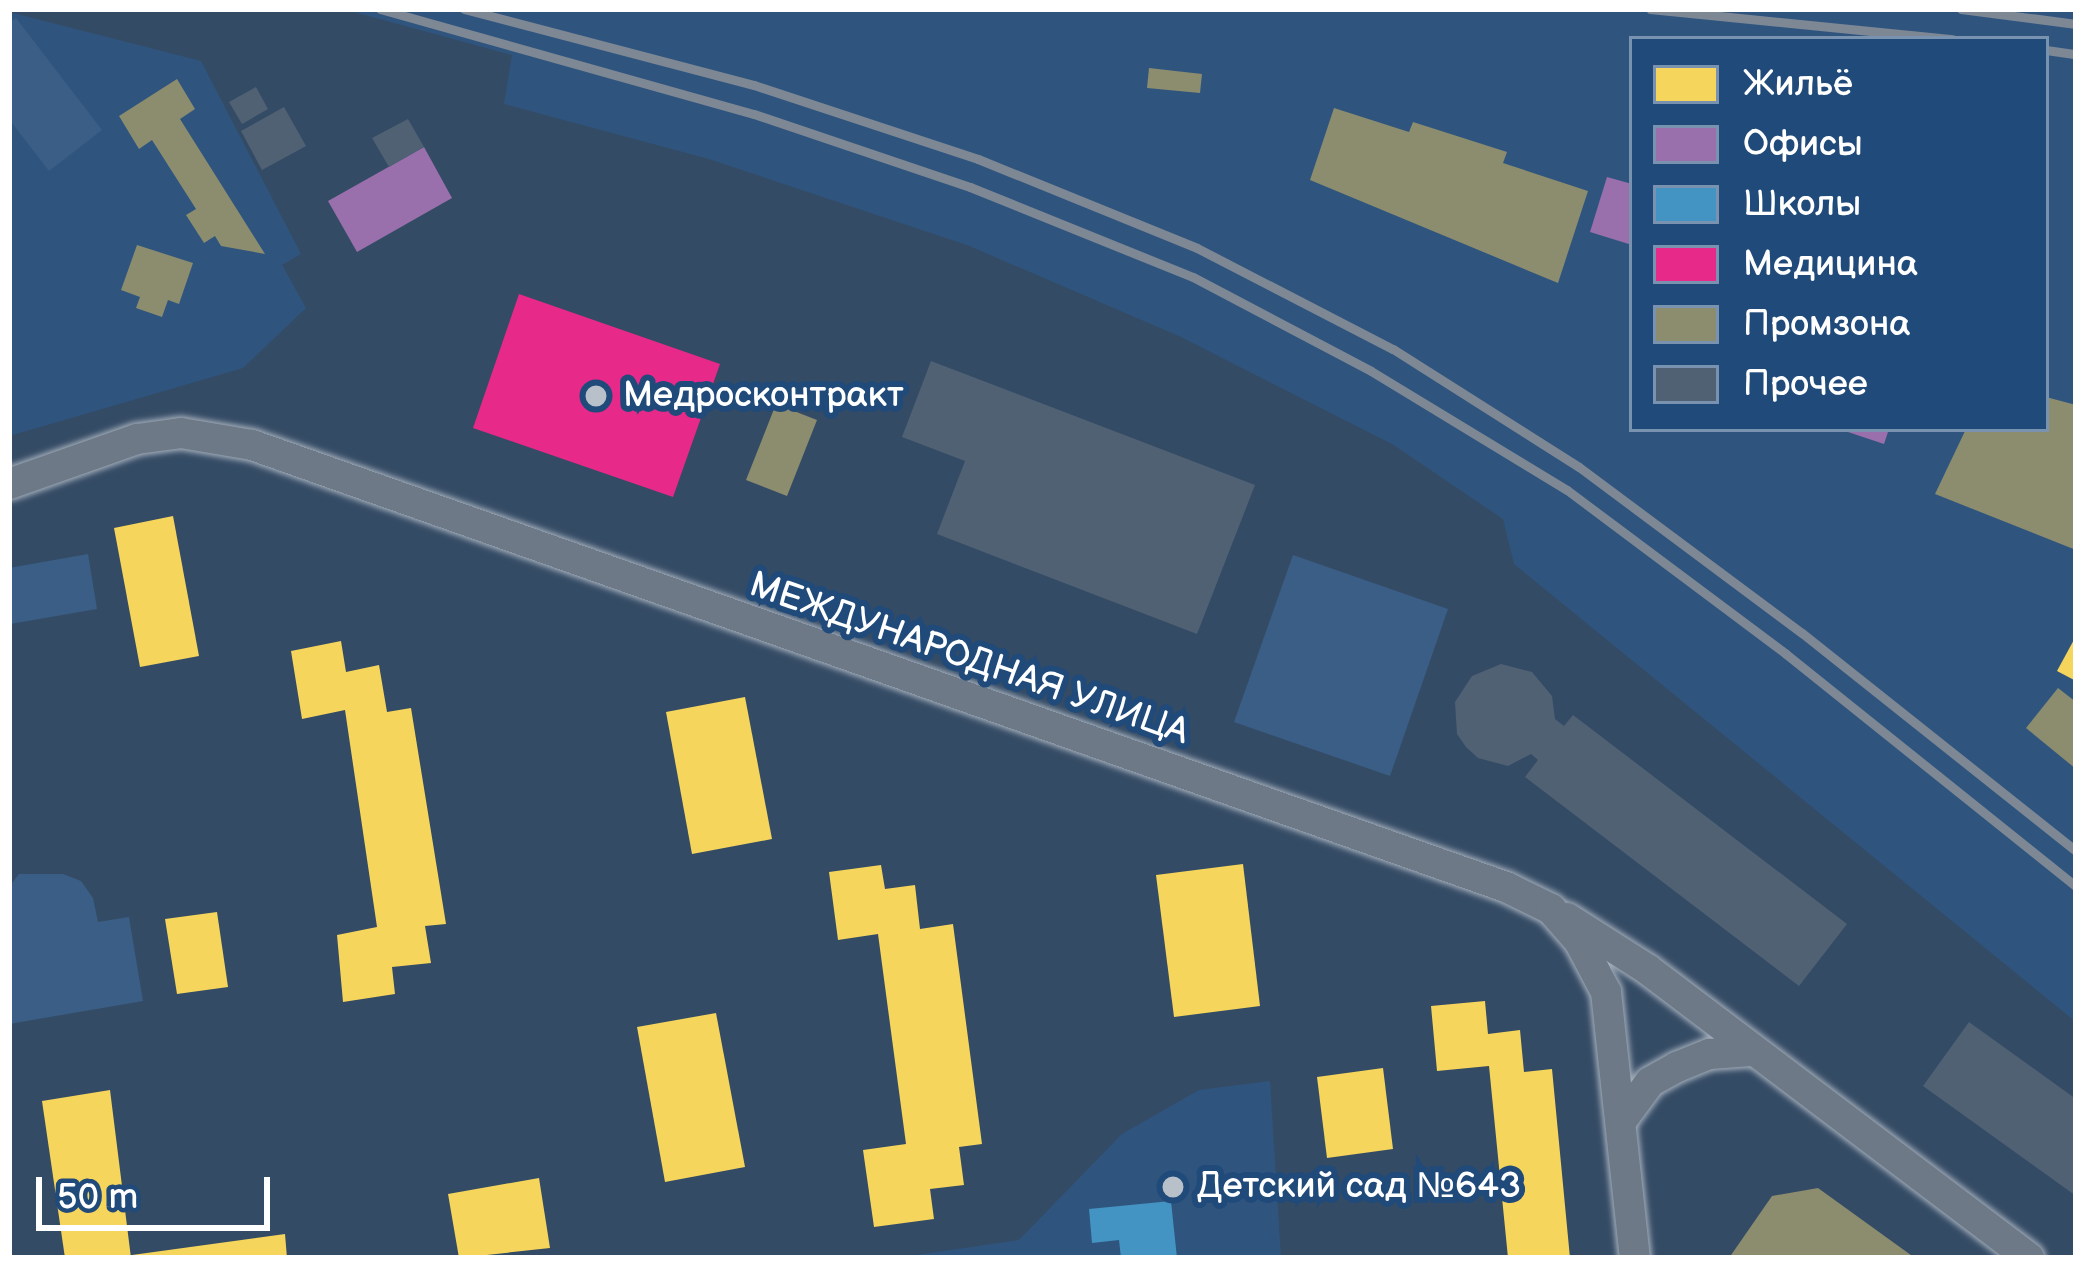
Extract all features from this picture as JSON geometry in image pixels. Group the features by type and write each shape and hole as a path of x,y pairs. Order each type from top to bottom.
{"street":[{"name":"МЕЖДУНАРОДНАЯ УЛИЦА","path":"9,484 136,440 181,433 252,446 1506,887 1552,909 1579,941 1606,992 1635,1258"},
{"path":"1552,909 1647,969 2029,1258"},
{"path":"1622,1120 1650,1082 1677,1067 1710,1054 1751,1051"}],"shaded area":[{"path":"343,9 2076,9 2076,1022 1514,564 1503,519 1392,444 1179,336 967,245 709,159 504,104 512,55"},
{"path":"9,12 201,61 301,254 282,265 306,308 243,368 9,436"},
{"path":"16,18 102,130 49,171 9,119 9,23"},
{"path":"88,554 97,609 10,624 9,568"},
{"path":"1293,555 1448,609 1390,776 1234,722"},
{"path":"19,874 63,874 81,881 93,898 98,922 129,917 143,1001 9,1024 9,887"},
{"name":"Детский сад №643","path":"1270,1081 1281,1258 896,1258 1019,1240 1122,1134 1199,1090"}],"building: Жильё":[{"path":"173,516 199,656 140,667 114,528"},
{"path":"2076,636 2076,681 2057,671"},
{"path":"341,641 346,672 379,665 387,712 411,708 446,924 425,926 431,963 392,967 395,994 343,1002 337,935 377,927 345,710 302,719 291,651"},
{"path":"745,697 772,839 692,854 666,712"},
{"path":"1243,864 1260,1006 1174,1017 1156,875"},
{"path":"881,865 885,889 915,885 920,929 953,924 982,1144 959,1147 964,1185 930,1189 934,1219 874,1227 863,1150 906,1144 878,934 838,940 829,872"},
{"path":"217,912 228,987 177,994 165,919"},
{"path":"1485,1001 1488,1034 1520,1030 1524,1072 1552,1069 1570,1258 1508,1258 1489,1066 1437,1071 1431,1006"},
{"path":"716,1013 745,1167 665,1182 637,1027"},
{"path":"1383,1068 1393,1149 1327,1158 1317,1077"},
{"path":"110,1090 131,1258 65,1258 42,1101"},
{"path":"539,1178 550,1248 459,1258 448,1194"},
{"path":"285,1234 287,1258 132,1258 132,1255"}],"building: Офисы":[{"path":"424,147 452,198 357,252 328,201"},
{"path":"1607,177 1629,183 1629,244 1590,232"},
{"path":"1848,432 1888,432 1884,444"}],"building: Школы":[{"path":"1171,1201 1177,1258 1121,1258 1119,1240 1092,1243 1089,1209"}],"building: Медицина":[{"name":"Медросконтракт","path":"519,294 720,364 673,497 473,428"}],"building: Промзона":[{"path":"1149,68 1202,74 1200,93 1147,88"},
{"path":"177,79 195,109 180,119 265,254 221,246 215,236 204,243 186,215 196,209 152,140 139,149 119,116"},
{"path":"1334,108 1409,132 1413,122 1507,152 1503,163 1588,191 1558,283 1310,180"},
{"path":"137,245 193,263 179,304 168,300 162,317 136,308 140,297 121,290"},
{"path":"2049,398 2076,405 2076,550 1935,494 1965,432 2049,432"},
{"path":"776,404 817,420 787,496 746,480"},
{"path":"2058,688 2076,702 2076,769 2026,728"},
{"path":"1818,1188 1915,1258 1729,1258 1772,1196"}],"building: Прочее":[{"path":"256,87 268,109 242,124 229,102"},
{"path":"284,107 306,146 262,170 241,131"},
{"path":"408,119 424,147 389,167 372,138"},
{"path":"931,361 1255,485 1197,634 937,534 965,461 902,437"},
{"path":"1501,664 1532,672 1552,696 1555,719 1564,726 1573,715 1847,924 1799,986 1525,777 1538,760 1531,754 1508,766 1478,758 1466,747 1457,734 1455,702 1472,676"},
{"path":"1969,1022 2076,1099 2076,1196 1923,1086"}],"railway":[{"path":"380,9 754,114 970,187 1193,277 1371,371 1567,490 1786,654 2076,886"},
{"path":"464,9 754,85 978,159 1197,248 1393,349 1579,467 1802,633 2076,851"},
{"path":"1650,9 1923,36"},
{"path":"1961,9 2076,24"},
{"path":"2049,50 2076,54"}],"place":[{"name":"Медросконтракт","path":"596,396"},
{"name":"Детский сад №643","path":"1173,1187"}]}
